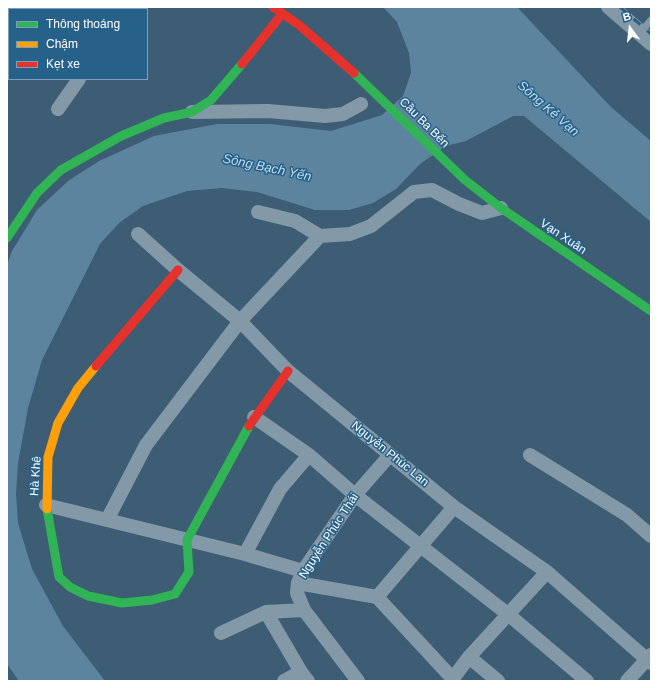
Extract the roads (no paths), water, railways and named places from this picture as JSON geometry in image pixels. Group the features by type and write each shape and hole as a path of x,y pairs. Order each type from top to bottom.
{"street":[{"path":"192,112 211,100 225,85 282,14 273,7"},
{"path":"608,7 651,44"},
{"name":"Cầu Ba Bến","path":"282,14 299,25 367,84 465,180"},
{"path":"58,109 78,80"},
{"path":"7,238 37,193 61,170 121,136 164,118 192,112 268,111 326,116 343,114 361,104"},
{"name":"Vạn Xuân","path":"465,180 501,208 651,311"},
{"path":"258,212 295,221 320,236 350,234 371,226 414,192 432,190 459,204 482,213 501,208"},
{"name":"Nguyễn Phúc Lan","path":"138,234 178,270 240,321 288,371 454,507 547,572 650,659"},
{"path":"107,520 146,445 240,321 320,236"},
{"name":"Hà Khê","path":"178,270 78,388 58,423 48,457 46,505 59,577 70,587 88,596 122,603 152,600 175,594 189,572 188,540"},
{"path":"188,540 254,417 288,371"},
{"path":"254,417 309,455 355,495 508,615 587,681"},
{"path":"245,554 280,489 309,455"},
{"name":"Nguyễn Phúc Thái","path":"358,681 304,610 298,593 301,577 355,495 390,455"},
{"path":"530,455 627,515 651,536"},
{"path":"46,505 245,554 301,577 376,597 452,680 469,658 547,572"},
{"path":"376,597 454,507"},
{"path":"221,633 266,612 304,610"},
{"path":"266,612 304,677 284,681"},
{"path":"469,658 498,681"},
{"path":"627,681 650,659"}],"lane":[{"path":"639,34 651,20"}],"water":[{"path":"383,7 517,7 611,107 651,141 651,222 524,116 513,116 466,141 446,146 420,164 396,189 373,203 349,210 315,210 257,192 222,188 187,191 143,206 119,223 100,244 42,360 28,408 18,463 16,494 18,523 32,569 63,626 105,681 19,681 7,664 7,265 12,251 37,210 68,181 99,161 154,136 217,124 270,124 331,131 382,115 403,96 411,73 409,53 397,22"}],"railway":[{"path":"620,7 651,34"}],"water label":[{"name":"Sông Kẻ Vạn","path":"548,109"},
{"name":"Sông Bạch Yến","path":"267,168"}]}
